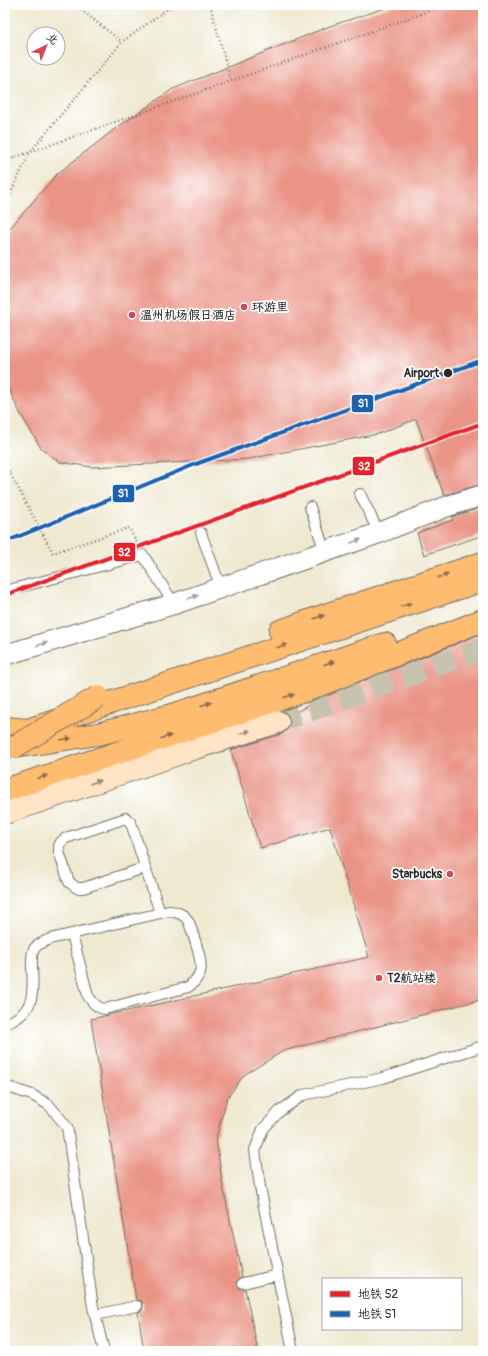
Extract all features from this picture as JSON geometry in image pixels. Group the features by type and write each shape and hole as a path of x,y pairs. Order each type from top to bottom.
{"main road":[{"path":"7,741 98,697 331,613 483,563"},
{"path":"7,741 28,730 483,580"},
{"path":"7,741 98,734 173,715 483,612"},
{"path":"5,790 307,690 483,620"},
{"path":"5,813 196,748 278,722"}],"street":[{"path":"5,655 174,604 379,533 483,494"}],"lane":[{"path":"360,494 379,533"},
{"path":"310,507 325,552"},
{"path":"201,533 221,588"},
{"path":"5,591 143,555 174,604"},
{"path":"144,868 83,888 77,888 69,882 59,852 59,846 66,838 126,818 132,826 144,868 160,913"},
{"path":"5,1024 13,1021 21,1014 32,1000 34,984 32,958 34,949 50,939 169,911 176,912 185,916 189,922 202,966 200,974 196,981 188,987 106,1009 99,1008 88,996 72,934"},
{"path":"293,1351 260,1187 255,1150 263,1129 280,1111 303,1095 383,1078 483,1046"},
{"path":"5,1088 8,1087 32,1095 49,1105 67,1127 95,1315 104,1351"},
{"path":"243,1283 278,1275"},
{"path":"95,1315 137,1306"}],"path":[{"path":"75,5 122,42"},
{"path":"5,205 30,152 122,42 173,5"},
{"path":"210,5 231,81"},
{"path":"433,5 435,9"},
{"path":"5,161 446,5"},
{"path":"5,464 53,553 129,528 143,555"}],"building":[{"name":"环游里","path":"395,5 483,5 483,484 444,495 416,419 378,434 248,459 92,467 60,462 41,448 20,413 5,381 5,234 57,174 115,129 173,89 330,26"},
{"path":"483,507 483,535 424,555 417,533 453,520 452,517"},
{"name":"T2航站楼","path":"483,633 483,999 283,1051 244,1075 227,1098 216,1138 222,1182 242,1277 238,1279 237,1284 239,1288 245,1289 258,1351 144,1351 138,1312 142,1311 143,1305 142,1301 136,1300 91,1019 369,957 330,827 260,848 231,750 282,734 290,725 289,716 324,697"}],"tunnel":[{"path":"278,722 483,649"}],"metro line":[{"name":"S1","path":"5,542 196,464 483,360"},
{"name":"S2","path":"5,595 483,423"}],"place":[{"name":"环游里","path":"244,307"},
{"name":"温州机场假日酒店","path":"132,315"},
{"name":"Airport","path":"448,373"},
{"name":"Starbucks","path":"450,874"},
{"name":"T2航站楼","path":"379,978"}]}
